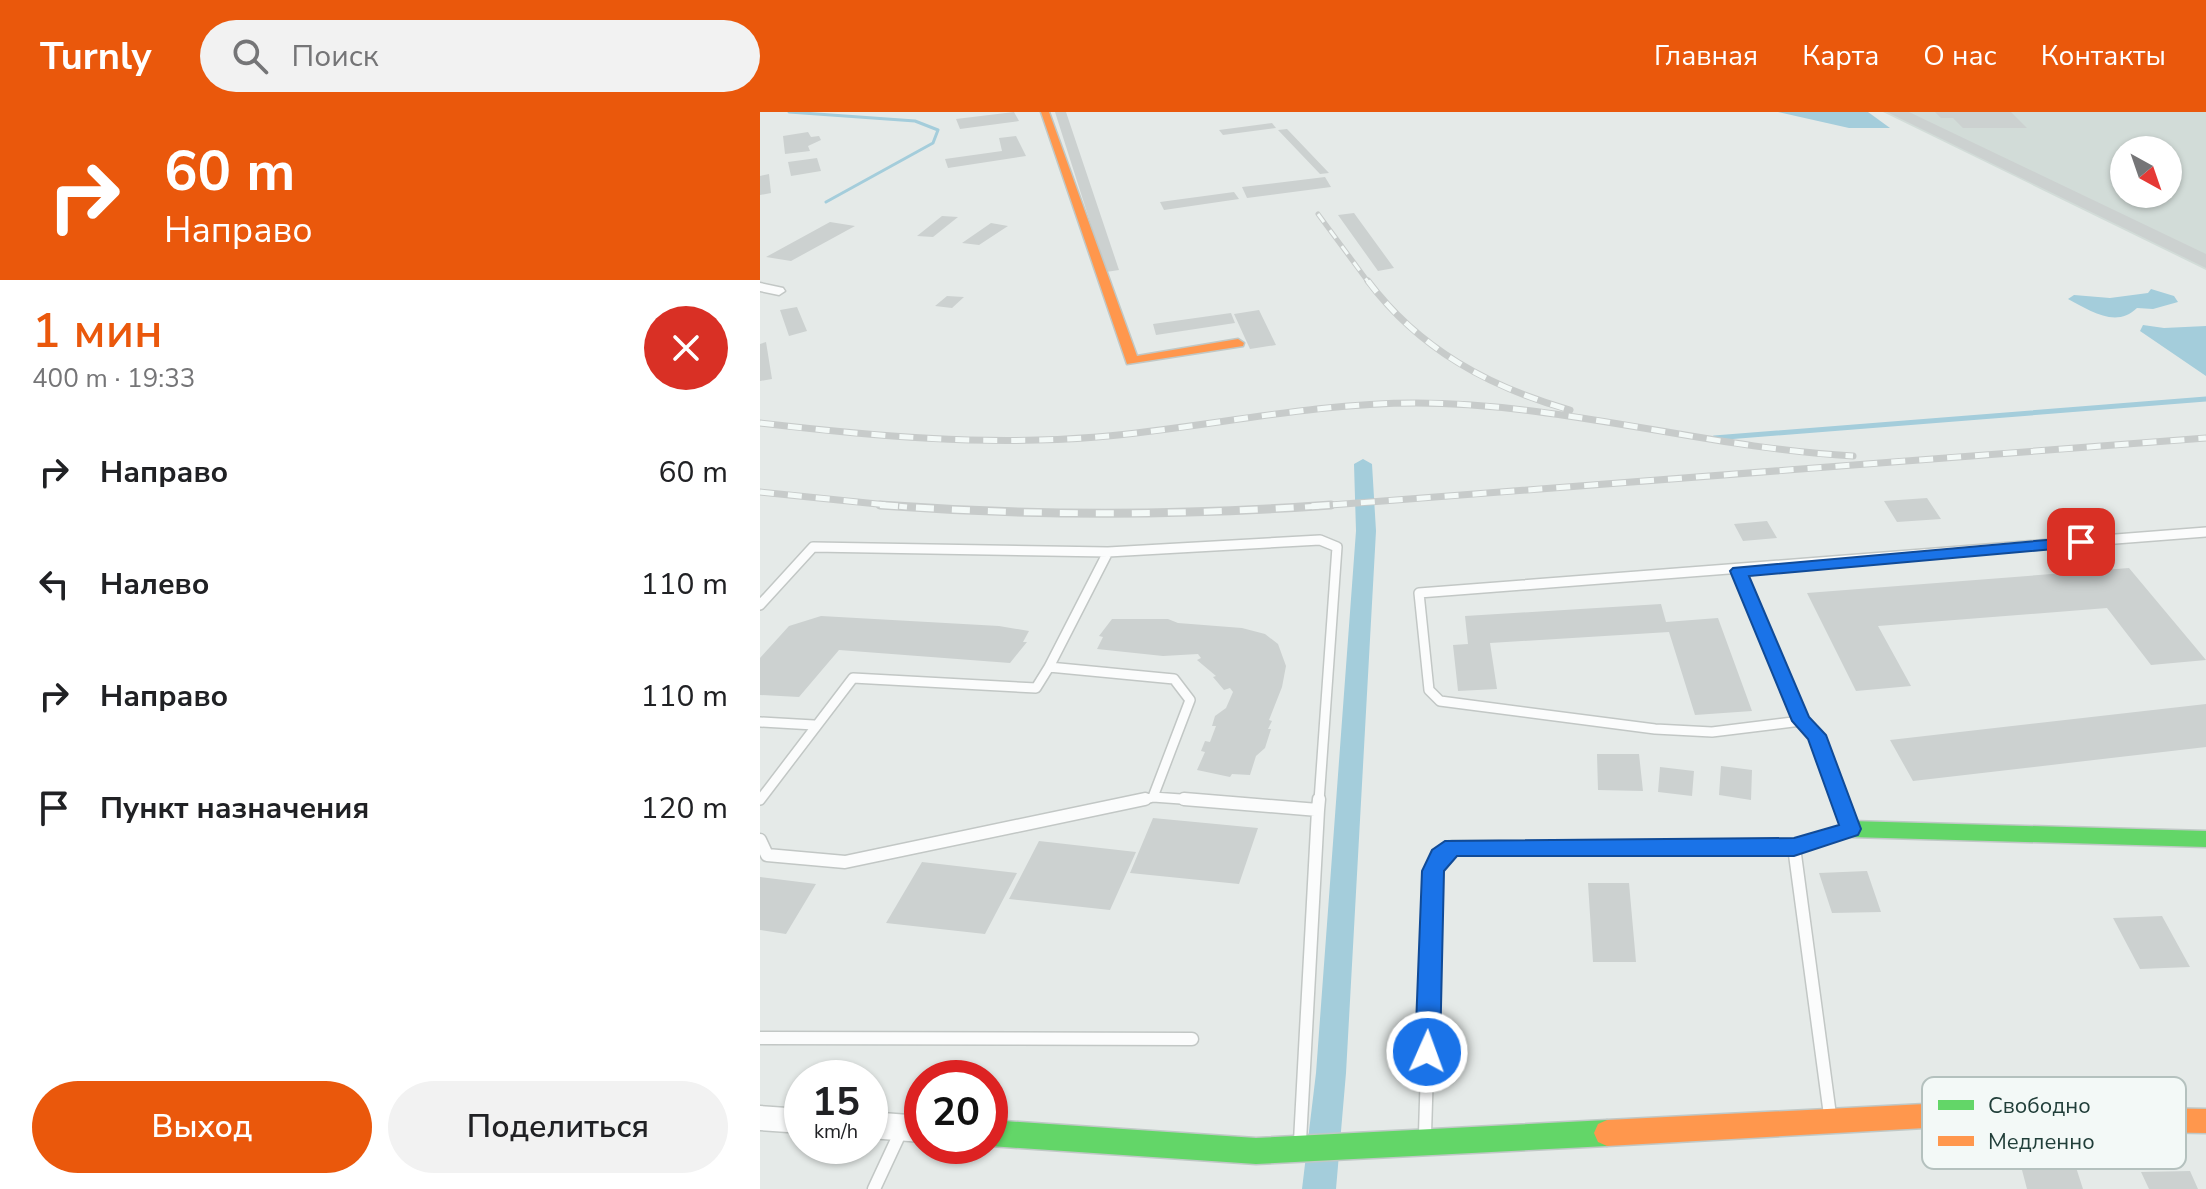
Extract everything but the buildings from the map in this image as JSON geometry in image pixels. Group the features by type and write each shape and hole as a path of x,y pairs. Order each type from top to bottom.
{"street":[{"path":"1045,112 1132,361 1238,343"},
{"path":"760,287 779,291"},
{"path":"1851,829 2206,839"},
{"path":"1008,1134 1256,1151 1922,1116"},
{"path":"760,1118 784,1120"},
{"path":"2186,1121 2206,1121"}],"lane":[{"path":"1801,721 1712,732 1655,729 1440,701 1429,690 1419,593 1739,571 2206,532"},
{"path":"760,605 813,547 1108,552 1320,540 1337,547 1318,810 1300,1149"},
{"path":"760,800 814,725 853,678 1036,688 1108,552"},
{"path":"1425,1143 1433,871 1440,856 1452,847 1794,847 1851,829 1817,735 1801,721 1739,571"},
{"path":"1049,667 1174,679 1190,700 1153,797"},
{"path":"760,722 814,725"},
{"path":"760,840 767,855 845,862 1127,805 1153,797 1318,810"},
{"path":"1794,847 1831,1121"},
{"path":"760,1038 1192,1039"},
{"path":"874,1189 904,1141"}],"shaded area":[{"path":"1883,112 2206,112 2206,270"}],"water":[{"path":"1778,112 1868,112 1890,128 1849,128"},
{"path":"2151,289 2174,296 2178,302 2153,309 2137,308 2129,314 2111,317 2102,316 2068,299 2074,295 2110,298 2148,293"},
{"path":"2143,325 2164,328 2206,326 2206,376 2140,331"}],"waterway":[{"path":"789,112 915,121 938,130 933,143 826,202"},
{"path":"1714,438 2206,399"},
{"path":"1319,1189 1331,1073 1366,531 1363,464"}],"railway":[{"path":"1318,214 1369,283"},
{"path":"1368,281 1410,327 1458,362 1511,390 1570,410"},
{"path":"760,423 928,438 1055,440 1137,433 1296,411 1416,403 1526,410 1743,444 1853,456"},
{"path":"1305,507 2206,438"},
{"path":"760,492 895,506"},
{"path":"880,505 895,506"},
{"path":"895,506 1106,513 1331,505"},
{"path":"895,506 907,507"}],"traffic: fast":[{"path":"1851,829 2206,839"},
{"path":"1008,1134 1256,1151 1607,1133"}],"traffic: slow":[{"path":"1045,112 1132,361 1238,343"},
{"path":"1607,1133 1922,1116"},
{"path":"2186,1121 2206,1121"}],"route":[{"path":"1427,1052 1433,871 1440,856 1452,847 1794,847 1851,829 1817,735 1801,721 1739,571 2081,542"}]}
